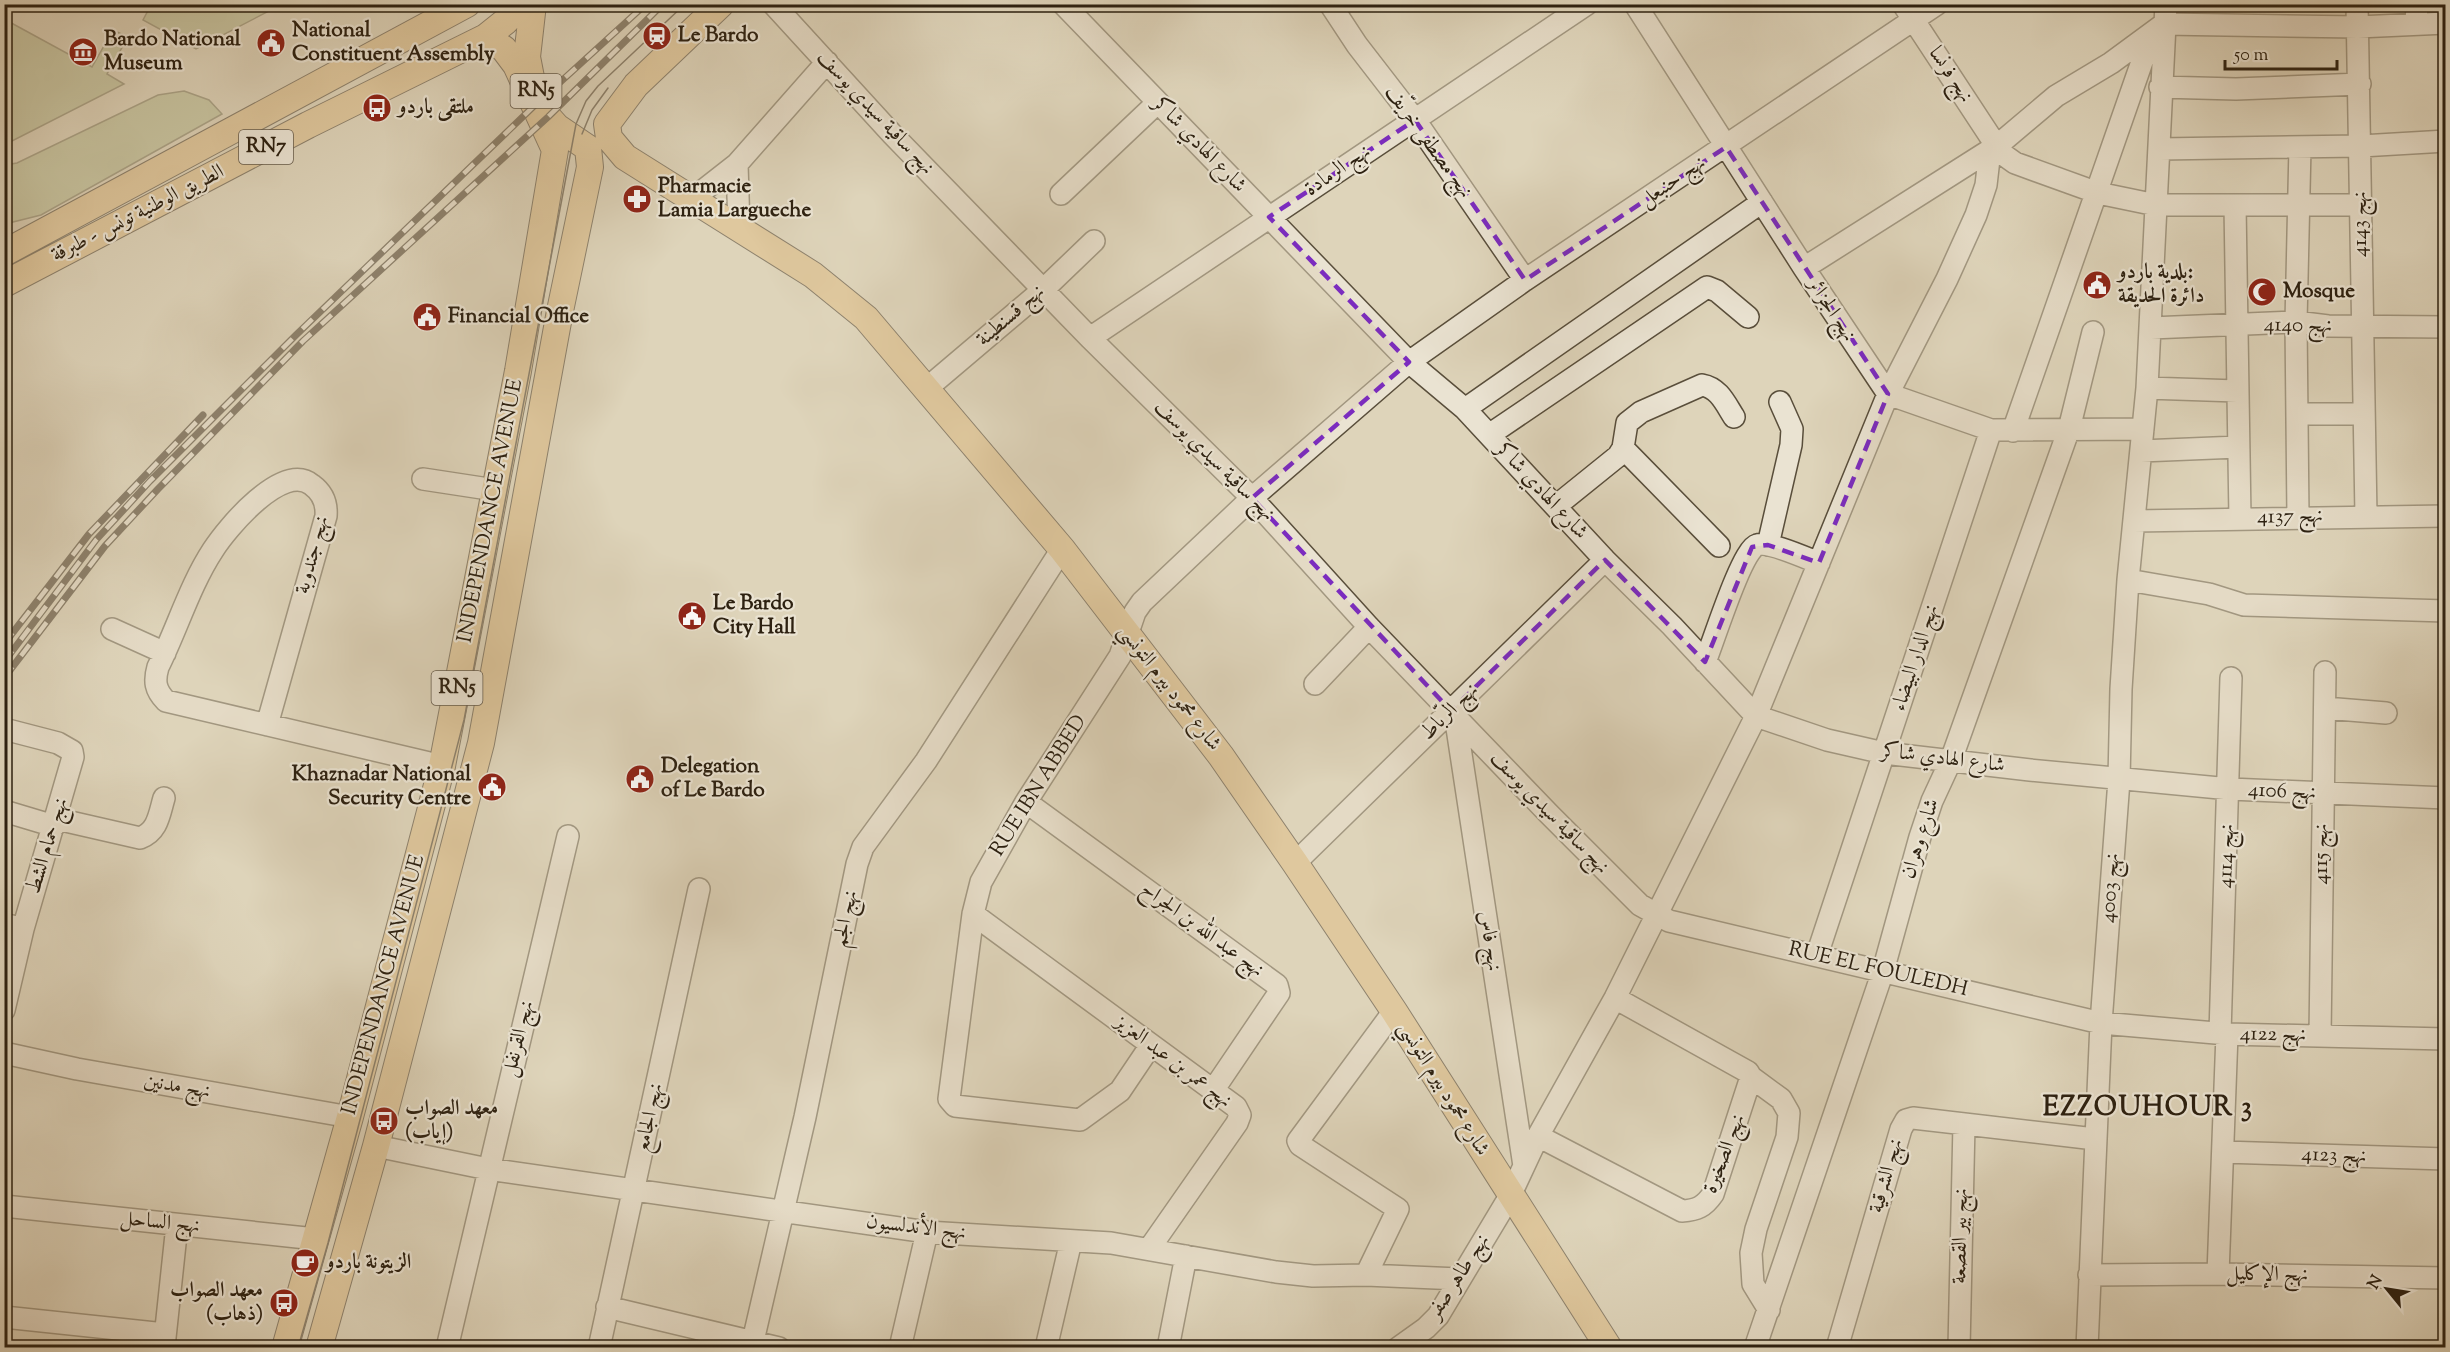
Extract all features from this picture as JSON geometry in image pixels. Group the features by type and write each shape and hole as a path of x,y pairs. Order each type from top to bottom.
{"main road":[{"name":"الطريق الوطنية تونس - طبرقة","path":"4,254 172,161 467,4"},
{"name":"الطريق الوطنية تونس - طبرقة","path":"14,279 308,125 486,37 522,4"},
{"name":"INDEPENDANCE AVENUE","path":"319,1347 376,1146 481,743 560,311 590,167 588,148 557,128 548,117 534,88 528,57 533,4"},
{"name":"شارع محمود بيرم التونسي","path":"721,4 625,96 607,124 609,138 624,157 739,228 841,296 866,318 1062,549 1221,756 1295,863 1394,1011 1510,1196 1609,1347"},
{"path":"410,35 426,65"},
{"name":"INDEPENDANCE AVENUE","path":"285,1347 350,1117 442,766 495,490 555,150 516,65 504,49 486,37"},
{"path":"294,96 308,125"},
{"path":"172,161 186,189"},
{"path":"4,254 14,279"}],"street":[{"name":"نهج ساقية سيدي يوسف","path":"773,4 892,134 1090,338 1252,498 1369,627 1549,814 1640,904 1656,916"},
{"name":"شارع الهادي شاكر","path":"1063,4 1409,362 1465,409 1605,560 1756,716 1827,740 1884,753 2119,780"},
{"name":"نهج مصطفى خريّف","path":"1330,4 1357,45 1415,120 1525,280"},
{"name":"نهج الرمادة","path":"1090,338 1587,4"},
{"name":"نهج الجزائر","path":"1635,4 1804,268 1888,394"},
{"name":"نهج حنبعل","path":"1409,362 1525,280 1726,147 1909,13 1937,4"},
{"name":"نهج 4143","path":"2357,4 2366,516"},
{"name":"نهج فرنسا","path":"1909,13 1994,147 2015,164 2098,193 2156,205 2361,206"},
{"path":"1804,268 1994,147 2056,96 2161,20 2358,27 2416,14 2445,23"},
{"path":"2013,431 2161,20"},
{"name":"نهج 4003","path":"2087,1347 2101,1023 2119,780 2121,689 2128,580 2151,328 2160,148 2161,20"},
{"path":"691,200 736,164 827,62"},
{"path":"2160,87 2236,89 2360,84"},
{"path":"1061,194 1157,103"},
{"path":"2160,148 2361,146 2445,141"},
{"name":"نهج طاهر صفر","path":"1398,1347 1433,1322 1510,1196 1538,1136 1615,998 1756,716 1888,394 1947,279 1976,215 1986,185 1994,147"},
{"path":"2298,517 2296,322 2300,147"},
{"path":"736,164 739,228"},
{"path":"1465,409 1762,202"},
{"path":"2235,205 2240,518"},
{"name":"نهج قسنطينة","path":"926,389 1044,289 1094,242"},
{"path":"1489,435 1707,287 1717,291 1748,317"},
{"name":"نهج 4140","path":"2151,328 2296,322 2361,327 2445,327"},
{"name":"شارع وهران","path":"1755,1347 1883,971 1932,801 1951,759 2069,429 2093,332"},
{"name":"RUE IBN ABBED","path":"1151,1045 1120,1091 1080,1120 955,1106 948,1095 973,914 981,882 1026,802 1120,656 1135,612 1142,602 1252,498 1409,362"},
{"path":"1556,506 1618,456 1623,448 1624,430 1632,417 1695,387 1712,387 1734,417"},
{"path":"2147,388 2237,391"},
{"path":"1888,394 1991,430 2143,429"},
{"path":"1768,545 1791,445 1792,429 1780,402"},
{"path":"2298,414 2364,414"},
{"name":"نهج الدار البيضاء","path":"1817,955 1991,430"},
{"path":"2141,451 2238,447"},
{"path":"1623,448 1719,546"},
{"path":"423,478 495,490"},
{"name":"نهج جندوبة","path":"267,725 326,516 323,497 309,482 291,480 270,488 223,537 203,568 165,653 155,678 159,694 166,701 267,725 442,766"},
{"name":"نهج 4137","path":"2134,520 2445,516"},
{"path":"1705,663 1745,556 1759,544 1819,563"},
{"name":"نهج الجم","path":"753,1341 784,1210 857,864 863,847 926,760 1062,549"},
{"name":"نهج الرّباط","path":"1295,863 1453,713 1605,560"},
{"path":"2128,580 2209,594 2244,605 2445,612"},
{"path":"1315,684 1369,627"},
{"path":"112,629 165,653"},
{"name":"نهج 4115","path":"2320,1036 2325,672"},
{"name":"نهج 4114","path":"2218,1274 2223,1152 2231,678"},
{"path":"2325,708 2386,713"},
{"name":"نهج فاس","path":"1453,713 1524,1166"},
{"name":"نهج حمام الشط","path":"4,729 58,743 72,752 73,761 56,822 14,927 4,1010"},
{"name":"نهج 4106","path":"2119,780 2322,795 2445,798"},
{"path":"4,811 140,838 147,835 157,823 164,798"},
{"name":"نهج عبد الله بن الجراح","path":"1026,802 1277,985 1279,993 1214,1089"},
{"name":"نهج القرنفل","path":"447,1347 568,836"},
{"name":"نهج الجامع","path":"599,1347 699,889"},
{"name":"نهج عمر بن عبد العزيز","path":"973,914 1236,1107 1240,1115 1237,1123 1149,1249"},
{"name":"RUE EL FOULEDH","path":"1656,916 1669,921 2101,1023"},
{"path":"1615,998 1748,1072 1751,1077 1781,1099 1788,1113 1787,1137 1756,1229 1751,1253 1753,1284 1769,1310"},
{"path":"1366,1275 1398,1209 1300,1146 1298,1141 1394,1011"},
{"name":"نهج 4122","path":"2101,1023 2224,1033 2445,1039"},
{"name":"نهج مدنين","path":"4,1053 77,1069 350,1117"},
{"name":"نهج الصخيرة","path":"1538,1136 1682,1210 1696,1210 1706,1204 1713,1194 1751,1077"},
{"name":"نهج الشرقية","path":"1837,1347 1904,1122 1913,1118 2096,1139"},
{"name":"نهج بير القصعة","path":"1959,1347 1964,1124"},
{"name":"نهج الأندلسيون","path":"376,1146 488,1169 927,1232 1071,1241 1149,1249 1276,1272 1313,1276 1366,1275 1459,1280"},
{"name":"نهج 4123","path":"2223,1152 2445,1159"},
{"name":"نهج الساحل","path":"4,1206 316,1239"},
{"path":"4,1317 165,1340 177,1225"},
{"path":"900,1347 927,1232"},
{"path":"1046,1347 1071,1241"},
{"path":"1168,1347 1186,1256"},
{"name":"نهج الإكليل","path":"2089,1275 2218,1274 2445,1278"},
{"path":"607,1307 779,1347"}],"highlighted area":[{"path":"1415,120 1525,280 1726,147 1888,394 1819,563 1768,545 1752,547 1705,662 1605,560 1451,711 1252,498 1409,362 1269,217"}],"green space":[{"path":"151,5 263,5 267,12 196,49 143,20"},
{"path":"4,19 92,67 113,30 128,37 107,74 124,84 12,141 5,142"},
{"path":"184,91 209,100 222,114 41,215 5,224 5,165 17,163 158,95"}],"tram line":[{"path":"298,1348 328,1243 464,720 576,124 586,101 598,86 685,4"},
{"path":"582,134 592,110 608,88"}],"railway":[{"path":"4,662 96,540 150,481 296,335 534,106 646,4"},
{"path":"4,678 105,546 158,489 303,341 548,117 663,4"},
{"path":"4,644 89,534 203,415"}],"place":[{"name":"Le Bardo","path":"657,36"},
{"name":"National Constituent Assembly","path":"271,43"},
{"name":"Bardo National Museum","path":"83,52"},
{"name":"ملتقى باردو","path":"377,108"},
{"name":"Pharmacie Lamia Largueche","path":"637,199"},
{"name":"بلدية باردو: دائرة الحديقة","path":"2097,285"},
{"name":"Mosque","path":"2262,292"},
{"name":"Financial Office","path":"427,317"},
{"name":"Le Bardo City Hall","path":"692,616"},
{"name":"Delegation of Le Bardo","path":"640,779"},
{"name":"Khaznadar National Security Centre","path":"492,787"},
{"name":"معهد الصواب (إياب)","path":"384,1121"},
{"name":"الزيتونة باردو","path":"305,1263"},
{"name":"معهد الصواب (ذهاب)","path":"284,1303"}],"district":[{"name":"EZZOUHOUR 3","path":"2148,1108"}]}
